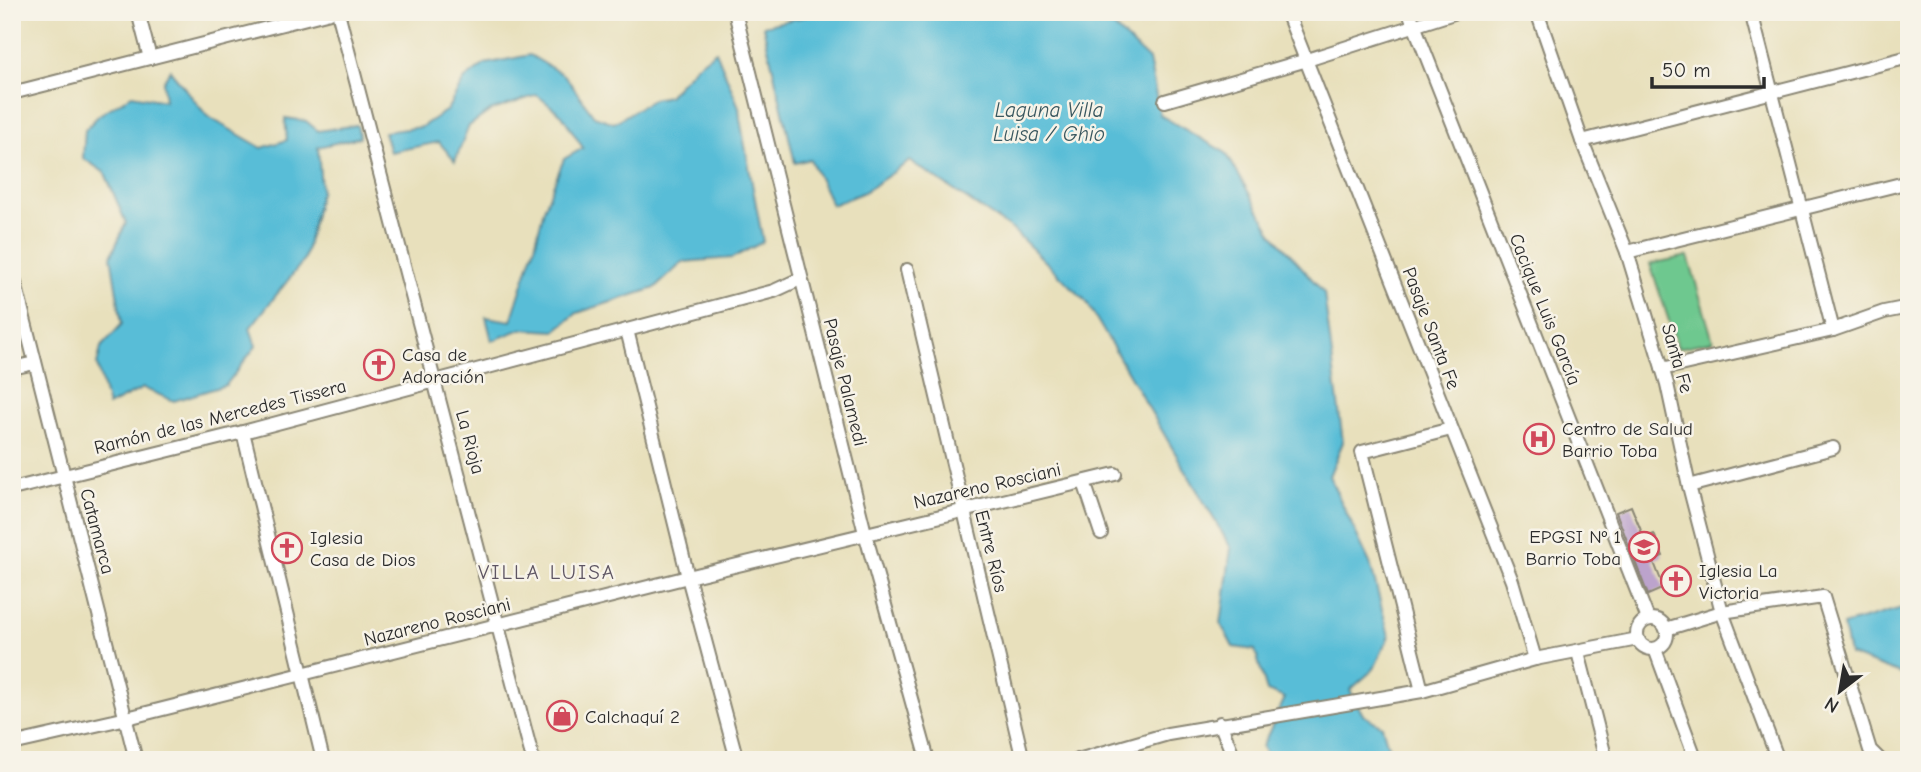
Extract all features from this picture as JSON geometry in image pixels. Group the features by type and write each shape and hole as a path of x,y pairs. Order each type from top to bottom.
{"street":[{"path":"138,12 150,58"},
{"path":"12,93 330,12"},
{"name":"La Rioja","path":"338,12 533,760"},
{"name":"Pasaje Palamedi","path":"734,12 865,533 928,760"},
{"name":"Pasaje Santa Fe","path":"1287,12 1512,582 1535,659"},
{"name":"Cacique Luis García","path":"1409,12 1648,620"},
{"name":"Santa Fe","path":"1537,12 1582,141 1626,252 1667,384 1689,485 1722,612 1778,760"},
{"path":"1751,12 1833,330"},
{"path":"1165,101 1307,60 1454,13"},
{"path":"1582,141 1909,57"},
{"path":"1626,252 1909,182"},
{"name":"Entre Ríos","path":"907,270 1023,760"},
{"name":"Catamarca","path":"12,271 136,760"},
{"name":"Ramón de las Mercedes Tissera","path":"12,489 434,382 774,291 800,279"},
{"path":"1662,369 1833,330 1884,312 1909,307"},
{"path":"627,330 688,577 737,760"},
{"path":"12,368 35,363"},
{"path":"1422,691 1362,452 1451,429"},
{"path":"243,432 323,760"},
{"path":"1689,485 1833,448"},
{"name":"Nazareno Rosciani","path":"12,744 302,675 865,533 1115,474"},
{"path":"1084,482 1101,533"},
{"path":"1666,629 1722,612 1823,597 1870,751 1880,760"},
{"path":"1648,620 1659,621 1666,629 1667,638 1663,645 1655,649 1648,649 1638,639 1637,631 1641,624 1648,620"},
{"path":"1078,760 1168,734 1220,723 1422,691 1535,659 1638,639"},
{"path":"1655,649 1696,760"},
{"path":"1578,652 1606,760"},
{"path":"1220,723 1235,760"}],"green space":[{"path":"1688,256 1713,341 1678,348 1650,264"}],"water":[{"name":"Laguna Villa Luisa / Ghio","path":"825,12 1098,12 1149,60 1160,115 1226,153 1272,233 1324,293 1343,442 1329,476 1370,563 1389,636 1374,669 1350,690 1363,715 1382,726 1392,760 1270,760 1262,747 1285,698 1267,691 1255,650 1233,647 1221,624 1231,548 1086,301 1013,230 910,161 864,192 832,205 810,159 795,163 763,26"},
{"path":"716,51 739,107 763,242 732,258 683,262 655,288 577,313 555,331 521,329 492,341 486,317 511,321 544,209 564,159 583,148 562,115 537,95 490,111 469,126 455,161 439,142 390,152 384,132 421,127 447,110 464,80 485,64 530,55 565,76 594,116 614,123 653,99 668,96 697,65"},
{"path":"170,70 207,116 262,148 287,140 285,118 306,121 318,131 357,125 360,137 318,147 321,189 304,260 250,328 256,346 226,385 174,401 143,388 108,406 97,365 101,347 122,324 111,256 126,223 105,173 83,158 85,130 99,115 132,95 165,101 163,82"},
{"path":"1909,606 1909,677 1849,655 1843,625"}],"building":[{"name":"EPGSI Nº 1 Barrio Toba","path":"1631,506 1644,538 1654,534 1663,556 1653,560 1664,588 1648,595 1616,512"}],"place":[{"name":"Casa de Adoración","path":"379,365"},
{"name":"Centro de Salud Barrio Toba","path":"1539,439"},
{"name":"EPGSI Nº 1 Barrio Toba","path":"1644,547"},
{"name":"Iglesia Casa de Dios","path":"287,548"},
{"name":"Iglesia La Victoria","path":"1676,581"},
{"name":"Calchaquí 2","path":"562,716"}],"district":[{"name":"VILLA LUISA","path":"547,572"}]}
